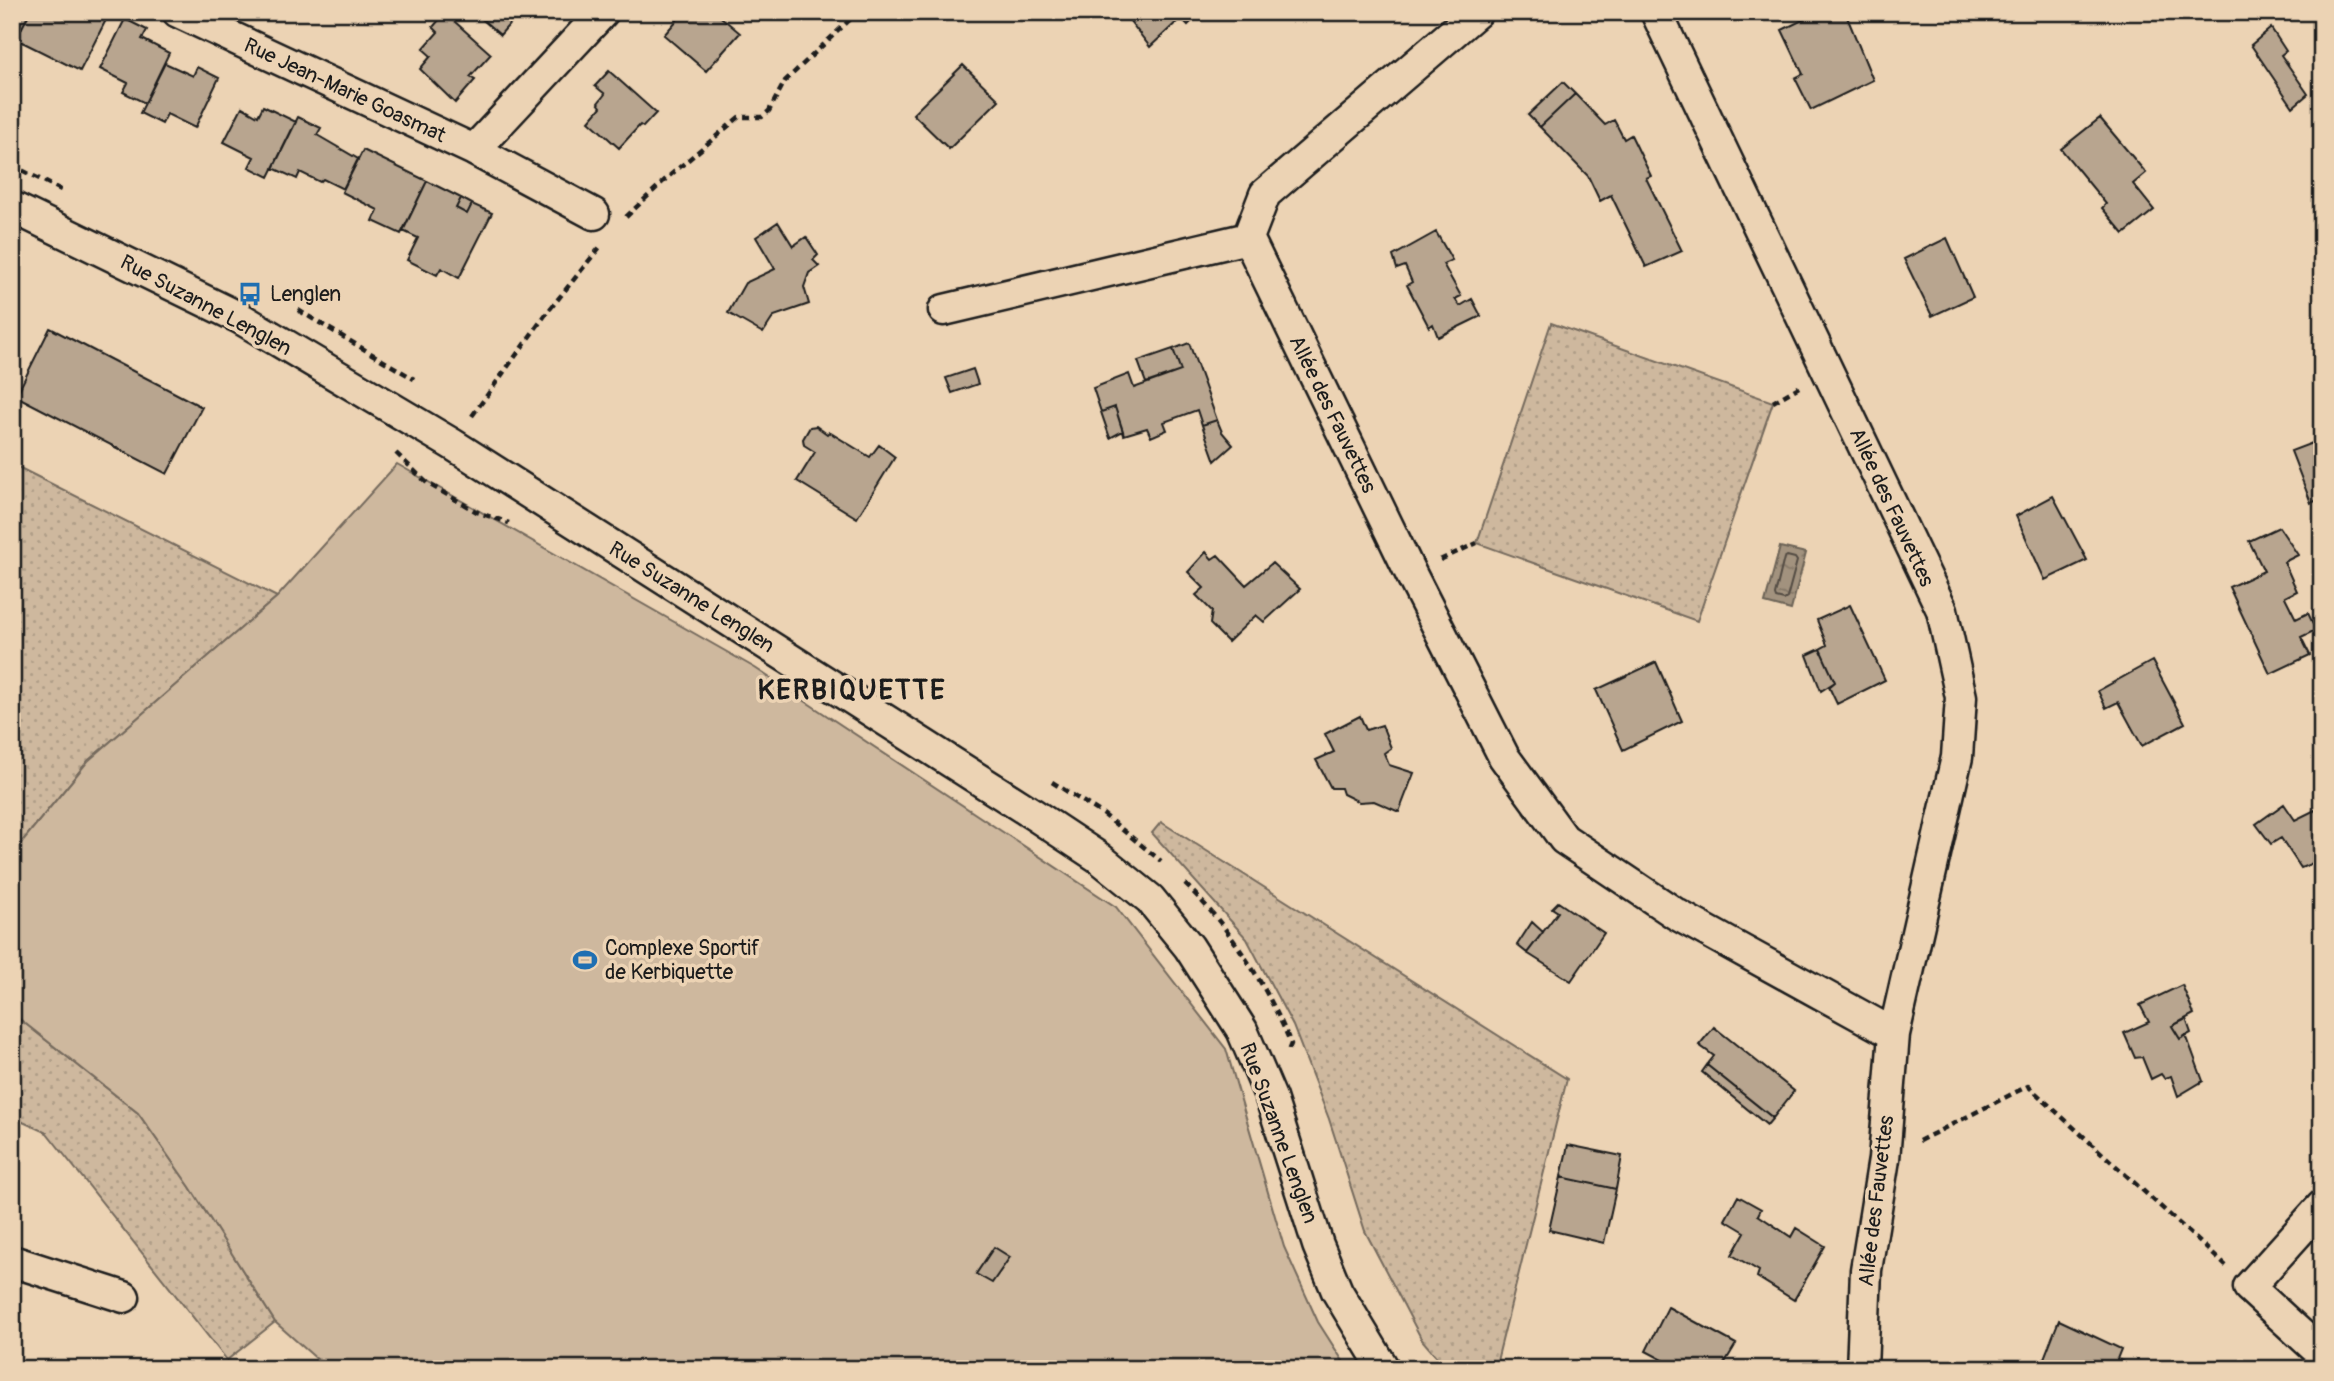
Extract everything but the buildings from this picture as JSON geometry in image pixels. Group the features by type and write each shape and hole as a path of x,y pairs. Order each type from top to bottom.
{"street":[{"name":"Rue Jean-Marie Goasmat","path":"178,12 474,150 606,219"},
{"path":"474,150 603,12"},
{"path":"944,310 1248,238 1265,194 1477,12"},
{"name":"Allée des Fauvettes","path":"1656,12 1942,611 1961,697 1957,757 1894,1034 1884,1159 1866,1269 1862,1369"},
{"name":"Rue Suzanne Lenglen","path":"12,207 240,318 452,444 1033,814 1098,857 1150,899 1189,947 1242,1030 1270,1098 1318,1245 1332,1279 1384,1369"},
{"name":"Allée des Fauvettes","path":"1248,238 1411,574 1504,757 1564,839 1676,914 1894,1034"},
{"path":"2322,1206 2249,1287 2322,1354"},
{"path":"12,1261 124,1297"}],"path":[{"path":"606,219 668,177 739,117 762,117 769,111 785,81 858,12"},
{"path":"472,416 546,314 604,242"},
{"path":"390,446 427,483 477,512 515,525"},
{"path":"1884,1159 2028,1086 2249,1287"}],"shaded area":[{"path":"1551,323 1773,402 1697,621 1477,543"},
{"path":"12,464 277,597 88,761 12,854"},
{"name":"Complexe Sportif de Kerbiquette","path":"397,464 755,668 1116,907 1226,1049 1284,1247 1318,1322 1348,1369 328,1369 275,1322 190,1187 138,1113 12,1013 12,854 88,761 277,597"},
{"path":"1161,822 1567,1079 1495,1369 1447,1369 1422,1340 1365,1231 1329,1119 1293,1026 1247,939 1152,833"},
{"path":"12,1013 138,1113 190,1187 275,1322 227,1360 47,1133 12,1117"}],"water":[{"path":"1780,547 1806,553 1791,610 1765,603"}],"place":[{"name":"Lenglen","path":"250,294"},
{"name":"Complexe Sportif de Kerbiquette","path":"585,960"}],"district":[{"name":"KERBIQUETTE","path":"852,689"}]}
